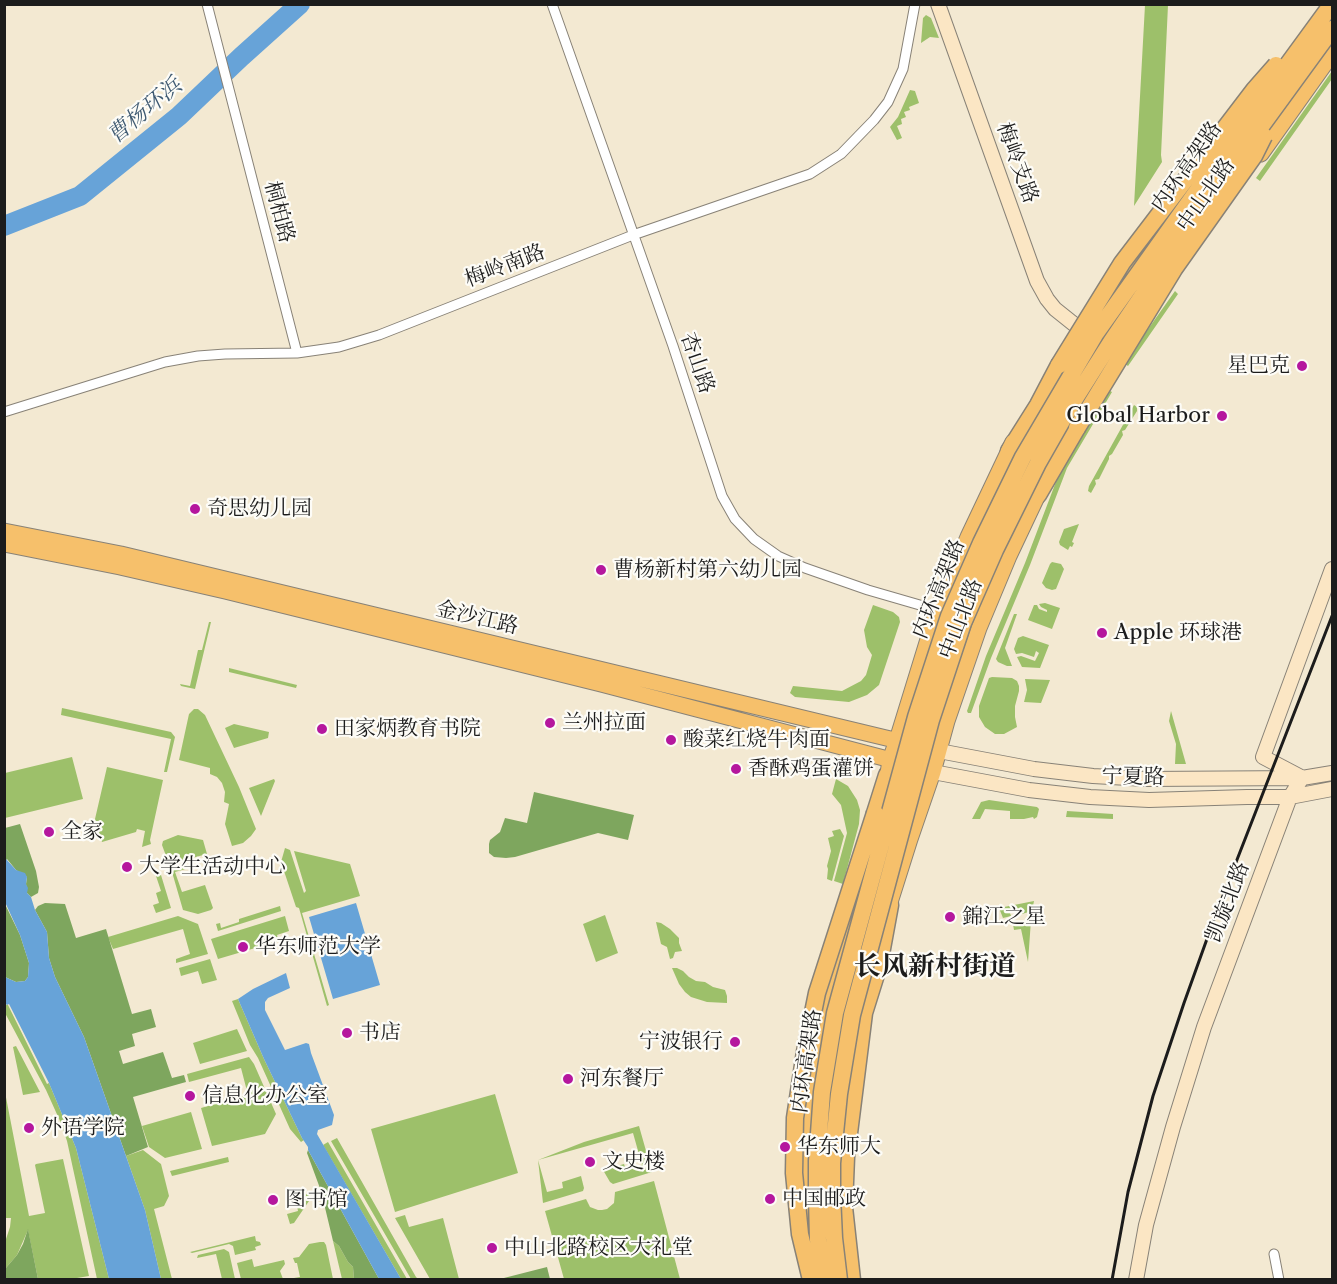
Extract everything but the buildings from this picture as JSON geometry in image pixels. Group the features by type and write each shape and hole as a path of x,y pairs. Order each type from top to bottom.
{"highway":[{"path":"1009,451 1122,264 1254,90 1331,4"},
{"name":"内环高架路","path":"824,1280 818,1240 817,1161 822,1092 835,1013 916,717 949,616 1023,457 1096,333 1331,4"},
{"name":"内环高架路","path":"839,1280 831,1195 832,1163 838,1094 852,1015 928,730 963,623 995,550 1033,473 1071,405 1189,227 1332,29"},
{"path":"1038,495 1174,269 1254,156 1287,91"},
{"path":"812,1280 800,1234 794,1173 795,1118 817,993 889,768"},
{"path":"850,1280 844,1207 846,1157 864,1013 879,964 890,905"}],"main road":[{"name":"中山北路","path":"1009,451 1031,428 1077,346 1159,227 1322,4"},
{"name":"中山北路","path":"850,1280 838,1194 840,1142 857,1014 947,721 979,628 1009,556 1050,470 1108,371 1332,54"},
{"name":"中山北路","path":"818,1280 809,1231 806,1162 821,1015 879,828 889,768 937,610 968,537 1009,451 1075,325 1116,261 1234,106 1260,89"},
{"name":"金沙江路","path":"4,531 121,554 939,751"},
{"name":"金沙江路","path":"4,544 225,591 601,684 889,768 933,772"},
{"name":"中山北路","path":"805,1280 796,1219 793,1146 811,1104"}],"street":[{"name":"桐柏路","path":"207,4 297,352"},
{"name":"杏山路","path":"552,4 673,346 722,496 735,519 754,539 778,556 868,590 937,610"},
{"name":"梅岭南路","path":"4,412 165,362 198,356 297,352 339,347 379,334 633,235 810,174 841,154 888,102 903,69 915,4"},
{"name":"梅岭支路","path":"938,4 1037,281 1055,309 1075,325"},
{"path":"1302,778 1263,757 1332,568"},
{"name":"宁夏路","path":"939,751 1034,769 1146,779 1302,778 1332,773"},
{"name":"宁夏路","path":"933,772 1029,790 1090,797 1149,800 1290,797 1332,789"},
{"name":"凯旋北路","path":"1136,1280 1149,1214 1204,1027 1290,797 1302,778"},
{"path":"1274,1254 1279,1280"}],"green space":[{"path":"1145,5 1168,5 1162,162 1134,206"},
{"path":"926,15 931,18 939,38 930,37 921,43 923,18"},
{"path":"1332,71 1332,79 1260,181 1256,178"},
{"path":"910,90 915,91 919,103 904,112 906,117 901,119 902,124 897,126 902,138 897,140 890,127 898,117"},
{"path":"1175,291 1178,294 1128,366 1124,363"},
{"path":"1108,390 1112,392 1067,468 971,713 968,713 986,656 1062,466"},
{"path":"1134,405 1137,411 1122,431 1123,435 1109,456 1099,479 1095,480 1096,484 1091,493 1088,491 1089,486"},
{"path":"1079,524 1072,547 1070,546 1068,550 1060,545 1064,529"},
{"path":"1052,562 1061,564 1064,569 1056,589 1052,590 1046,588 1042,583"},
{"path":"1045,603 1060,608 1052,629 1028,620 1034,605 1047,612 1039,604"},
{"path":"873,605 893,612 899,617 900,622 879,685 867,695 849,702 795,697 790,693 793,686 842,691 861,681 866,675 872,655 867,647 864,630"},
{"path":"1014,614 1017,614 1005,648 1012,666 1007,666 996,659"},
{"path":"209,622 211,622 195,689 181,686 180,684 190,686 198,650 202,650"},
{"path":"1023,636 1049,645 1040,668 1022,667 1017,657 1021,656 1035,661 1039,653 1036,651 1034,657 1022,653 1016,654 1014,649 1018,638"},
{"path":"229,668 297,685 296,688 229,672"},
{"path":"989,678 1012,678 1019,686 1015,706 1017,727 1004,734 995,734 985,727 979,717 979,706"},
{"path":"1025,679 1050,680 1041,703 1024,702 1027,690"},
{"path":"62,708 171,732 175,737 167,772 164,772 171,739 61,715"},
{"path":"194,709 198,709 205,715 256,829 243,843 232,846 225,824 229,804 224,802 225,792 222,783 210,774 210,768 179,760 189,714"},
{"path":"1171,711 1186,764 1175,764 1176,744 1169,721"},
{"path":"234,724 269,732 268,738 234,748 225,728"},
{"path":"72,757 83,799 5,818 5,773"},
{"path":"107,767 163,780 151,844 142,847 145,831 137,829 136,832 102,842 95,819"},
{"path":"274,779 275,781 261,816 249,788"},
{"path":"836,779 848,786 860,810 859,824 843,884 834,881 847,833 841,805 832,794"},
{"path":"534,792 634,815 628,840 598,833 515,857 494,857 489,853 490,840 500,832 505,818 527,823"},
{"path":"989,800 1037,807 1039,809 1037,817 1010,819 1010,811 985,809 980,819 972,819 981,802"},
{"path":"1067,811 1113,814 1113,819 1066,817"},
{"path":"20,824 39,887 38,893 31,897 27,893 27,877 16,870 7,859 5,862 5,828"},
{"path":"840,829 844,836 832,881 827,879 827,866 831,851 828,838 834,836 832,831"},
{"path":"178,835 203,840 207,854 169,864 162,845 163,841"},
{"path":"285,848 290,850 304,893 306,891 294,851 350,864 360,896 302,913 329,1005 327,1006 299,908 296,907 281,862"},
{"path":"189,866 189,868 175,872 182,892 205,885 213,908 211,910 198,914 183,910 172,872"},
{"path":"161,875 171,908 156,913 153,905 159,903 156,893 161,891 156,876"},
{"path":"1034,901 1032,911 1022,914 1021,910 1003,918 999,908"},
{"path":"4,902 20,935 29,963 28,977 25,981 16,982 5,977"},
{"path":"45,903 65,904 76,938 106,929 132,1014 151,1009 156,1027 132,1034 135,1046 119,1051 123,1064 163,1052 172,1078 184,1075 186,1082 133,1097 148,1147 126,1156 84,1037 55,977 49,958 47,932 35,910"},
{"path":"280,906 281,911 218,931 216,924 220,923 221,928 239,922 239,919"},
{"path":"605,915 618,953 596,962 583,924"},
{"path":"178,916 198,924 208,954 176,963 176,959 190,954 183,929 113,949 108,937"},
{"path":"285,916 289,931 277,935 279,941 218,959 211,939"},
{"path":"1031,920 1028,962 1021,929 1014,930 1013,924"},
{"path":"656,922 670,929 679,938 682,951 675,952 673,958 670,959 667,947 661,944"},
{"path":"210,959 217,980 202,984 198,971 181,976 179,968"},
{"path":"672,968 683,971 696,981 725,990 727,1003 707,1002 691,997 679,984"},
{"path":"238,999 264,1059 304,1140 301,1142 290,1129 250,1045 232,1001"},
{"path":"4,1004 8,1005 47,1084 49,1083 76,1148 109,1279 97,1279 67,1141 46,1090 5,1013"},
{"path":"237,1029 247,1051 200,1064 193,1043"},
{"path":"16,1046 40,1092 23,1095 13,1047"},
{"path":"249,1057 276,1114 265,1134 212,1146 201,1108 248,1095 241,1068 189,1082 187,1074"},
{"path":"4,1087 29,1216 45,1213 35,1165 63,1159 89,1276 71,1279 38,1279 28,1230 17,1255 5,1269 5,1242 11,1218 5,1218"},
{"path":"495,1094 518,1173 395,1212 371,1129"},
{"path":"191,1112 202,1149 165,1158 149,1147 142,1126"},
{"path":"639,1126 652,1172 613,1184 603,1170 624,1164 626,1170 642,1165 633,1133 538,1160 584,1142"},
{"path":"337,1138 418,1279 411,1279 331,1141"},
{"path":"328,1142 407,1279 401,1279 323,1145"},
{"path":"143,1150 161,1164 169,1196 164,1206 154,1209 172,1279 161,1279 145,1210 126,1156"},
{"path":"308,1150 379,1279 354,1279 353,1267 333,1241"},
{"path":"228,1157 229,1162 172,1176 170,1171"},
{"path":"538,1160 547,1192 563,1188 562,1182 581,1176 583,1191 543,1203"},
{"path":"654,1181 680,1279 564,1279 545,1211 586,1199 590,1207 598,1210 607,1209 614,1203 615,1192"},
{"path":"309,1194 309,1201 294,1223 290,1224 287,1214 298,1211 296,1201 303,1199 302,1195"},
{"path":"405,1215 409,1227 443,1218 459,1279 430,1279 395,1218"},
{"path":"28,1229 38,1279 5,1279 5,1269 17,1255"},
{"path":"255,1236 256,1241 261,1245 255,1247 256,1250 235,1255 233,1246 229,1244 190,1252"},
{"path":"333,1241 353,1267 354,1279 342,1279"},
{"path":"320,1242 326,1245 333,1279 288,1279 300,1277 297,1263 293,1258 299,1257 309,1244"},
{"path":"224,1249 229,1252 235,1279 222,1279 216,1254 197,1258 198,1255"},
{"path":"252,1259 254,1267 284,1260 285,1264 280,1271 283,1279 241,1279 237,1263"},
{"path":"547,1267 550,1279 500,1279"}],"water":[{"path":"6,859 16,870 25,873 27,877 27,893 47,932 49,958 55,977 84,1037 145,1210 161,1279 109,1279 76,1148 49,1083 9,1004 5,1003 5,977 16,982 25,981 28,977 29,963 20,935 5,902 4,862"},
{"path":"356,903 380,985 333,999 309,917"},
{"path":"286,973 290,988 268,998 265,1002 265,1010 285,1050 309,1044 334,1115 332,1125 318,1130 317,1134 401,1279 379,1279 308,1150 238,999"}],"waterway":[{"name":"曹杨环浜","path":"4,226 80,196 179,116 300,4"}],"railway":[{"path":"1112,1280 1128,1192 1153,1096 1217,911 1332,616"}],"place":[{"name":"星巴克","path":"1302,366"},
{"name":"Global Harbor","path":"1222,416"},
{"name":"奇思幼儿园","path":"195,509"},
{"name":"曹杨新村第六幼儿园","path":"601,570"},
{"name":"Apple 环球港","path":"1102,633"},
{"name":"兰州拉面","path":"550,723"},
{"name":"田家炳教育书院","path":"322,729"},
{"name":"酸菜红烧牛肉面","path":"671,740"},
{"name":"香酥鸡蛋灌饼","path":"736,769"},
{"name":"全家","path":"49,832"},
{"name":"大学生活动中心","path":"127,867"},
{"name":"錦江之星","path":"950,917"},
{"name":"华东师范大学","path":"243,947"},
{"name":"书店","path":"347,1033"},
{"name":"宁波银行","path":"735,1042"},
{"name":"河东餐厅","path":"568,1079"},
{"name":"信息化办公室","path":"190,1096"},
{"name":"外语学院","path":"29,1128"},
{"name":"华东师大","path":"785,1147"},
{"name":"文史楼","path":"590,1162"},
{"name":"中国邮政","path":"770,1199"},
{"name":"图书馆","path":"273,1200"},
{"name":"中山北路校区大礼堂","path":"492,1248"}],"district":[{"name":"长风新村街道","path":"935,967"}]}
